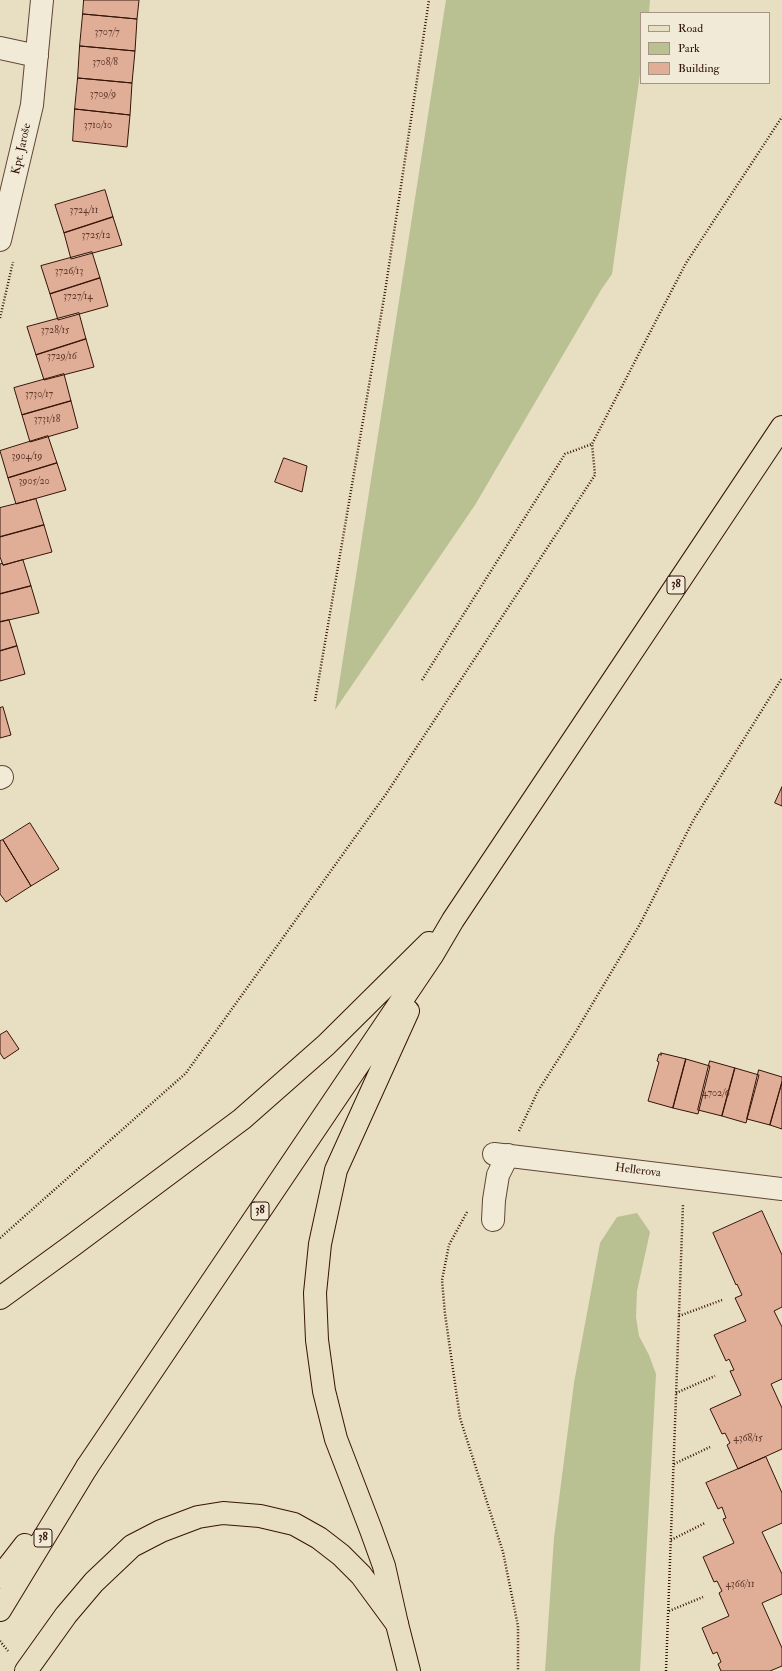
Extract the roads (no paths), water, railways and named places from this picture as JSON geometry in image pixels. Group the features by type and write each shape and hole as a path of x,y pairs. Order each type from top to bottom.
{"main road":[{"name":"38","path":"0,1610 87,1467 433,954 453,920 782,427"},
{"path":"0,1298 74,1245 242,1119 326,1045 453,920"},
{"path":"408,1671 384,1566 336,1439 327,1405 317,1340 315,1293 320,1244 336,1170 433,954"},
{"name":"38","path":"0,1577 87,1467"},
{"path":"26,1671 66,1615 94,1582 132,1546 161,1531 198,1517 223,1513 260,1516 294,1524 319,1538 341,1555 361,1575 397,1624"}],"street":[{"name":"Kpt. Jaroše","path":"0,240 32,105 42,0"},
{"path":"0,48 36,56"},
{"name":"Hellerova","path":"493,1220 494,1200 501,1155 684,1176 782,1190"}]}
